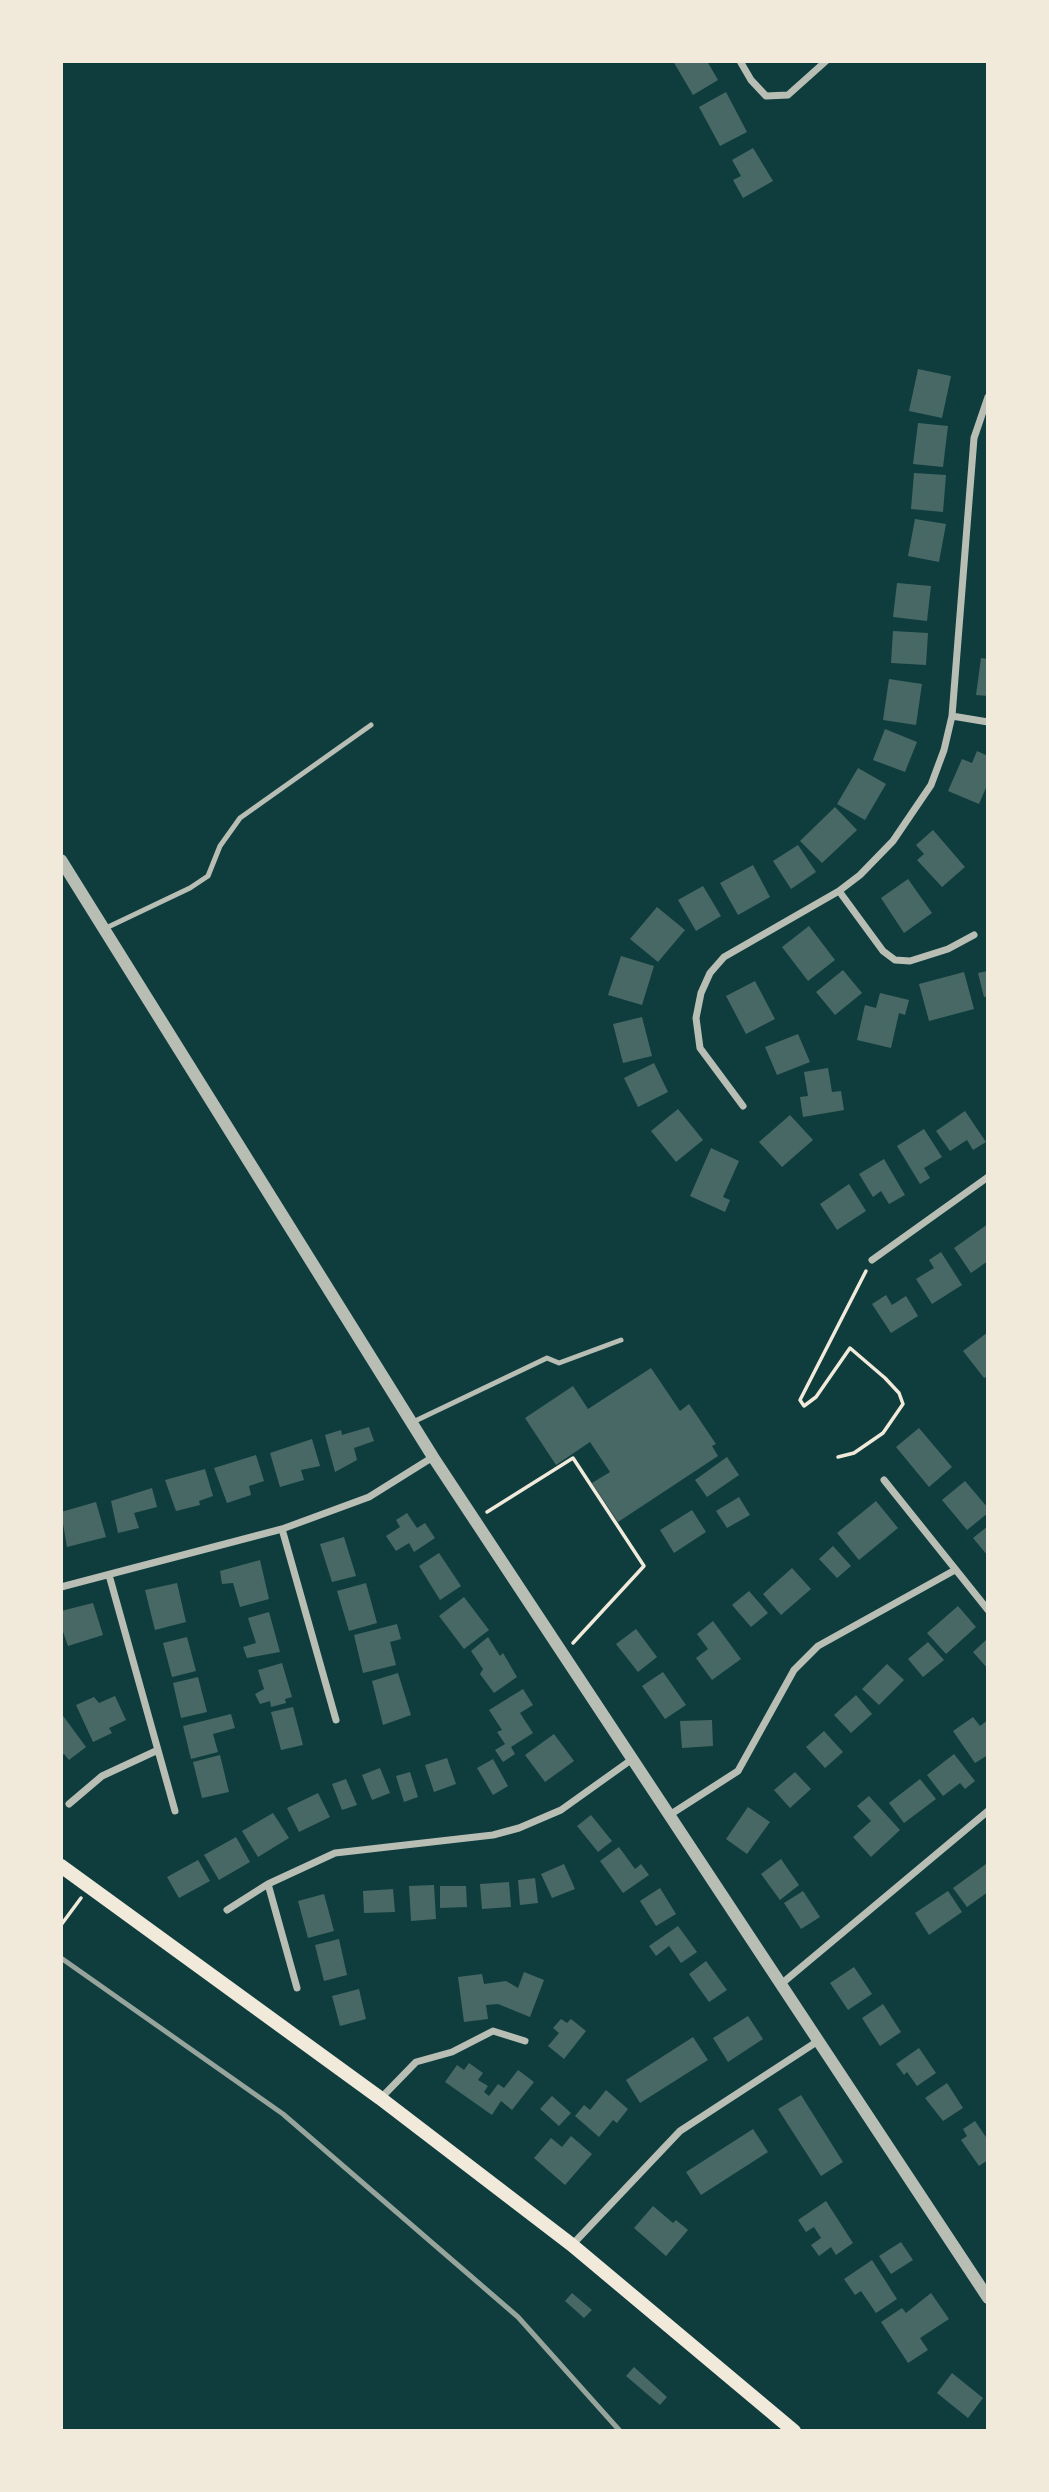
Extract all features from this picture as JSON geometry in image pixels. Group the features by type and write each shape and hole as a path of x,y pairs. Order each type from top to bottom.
{"main road":[{"path":"61,1866 380,2098 572,2245 793,2431"}],"street":[{"path":"740,61 751,80 766,96 788,95 827,61"},
{"path":"743,1106 701,1048 696,1010 704,985 724,957 839,891 878,857 919,804 940,761 952,716 974,438 988,397"},
{"path":"952,716 988,722"},
{"path":"61,860 433,1457 988,2298"},
{"path":"839,891 883,951 895,960 910,961 948,949 974,935"},
{"path":"872,1259 988,1177"},
{"path":"61,1587 282,1529 369,1497 433,1457"},
{"path":"884,1480 988,1610"},
{"path":"282,1529 336,1720"},
{"path":"668,1816 737,1771 788,1679 818,1646 955,1570"},
{"path":"109,1575 175,1811"},
{"path":"69,1804 102,1776 158,1750"},
{"path":"227,1910 268,1884 335,1853 493,1835 519,1828 561,1810 631,1760"},
{"path":"780,1984 988,1811"},
{"path":"268,1884 297,1988"},
{"path":"380,2098 416,2062 452,2052 493,2031 525,2041"},
{"path":"572,2245 680,2131 818,2041"}],"lane":[{"path":"103,929 190,888 208,876 220,846 240,818 371,725"},
{"path":"413,1422 547,1358 559,1363 621,1340"}],"path":[{"path":"838,1457 854,1453 883,1433 903,1404 892,1385 850,1348 816,1397 804,1406 800,1400 872,1259"},
{"path":"475,1519 573,1458 644,1566 590,1628 560,1653"},
{"path":"61,1925 75,1906"}],"building":[{"path":"673,61 707,61 718,80 693,95"},
{"path":"726,92 747,132 720,146 699,107"},
{"path":"753,148 773,181 743,198 733,180 741,176 732,160"},
{"path":"918,369 951,376 942,418 909,411"},
{"path":"918,423 948,426 943,467 913,464"},
{"path":"914,473 946,475 943,512 911,509"},
{"path":"915,519 946,524 939,562 908,556"},
{"path":"897,583 931,586 927,621 893,617"},
{"path":"893,631 928,633 926,665 891,663"},
{"path":"981,658 988,659 988,696 976,695"},
{"path":"889,679 922,684 916,725 883,720"},
{"path":"885,729 917,742 905,772 873,760"},
{"path":"977,751 988,756 988,783 979,804 948,791 962,759 972,763"},
{"path":"858,768 886,784 865,820 837,804"},
{"path":"835,807 857,830 822,863 800,841"},
{"path":"933,830 965,867 942,887 917,860 924,854 916,845"},
{"path":"798,845 816,872 791,889 773,861"},
{"path":"753,865 770,897 738,915 720,883"},
{"path":"908,879 932,913 904,933 881,898"},
{"path":"703,886 721,916 696,931 678,900"},
{"path":"657,907 685,930 658,962 630,939"},
{"path":"809,926 835,960 808,981 782,947"},
{"path":"621,956 654,966 642,1005 608,995"},
{"path":"843,970 862,993 835,1015 816,992"},
{"path":"988,971 988,996 984,997 978,973"},
{"path":"964,972 974,1009 929,1021 919,984"},
{"path":"755,981 775,1019 746,1034 726,996"},
{"path":"880,993 909,1000 905,1015 899,1013 891,1048 857,1040 865,1005 876,1008"},
{"path":"642,1017 652,1056 623,1063 613,1024"},
{"path":"798,1034 810,1062 777,1075 765,1047"},
{"path":"654,1063 668,1092 638,1107 624,1078"},
{"path":"828,1068 832,1092 841,1091 844,1110 803,1117 800,1097 808,1096 804,1072"},
{"path":"678,1109 703,1140 676,1162 651,1131"},
{"path":"965,1111 986,1142 973,1150 967,1140 950,1151 936,1131"},
{"path":"790,1115 813,1140 782,1167 759,1142"},
{"path":"924,1129 942,1157 924,1168 930,1178 920,1184 897,1146"},
{"path":"711,1148 739,1161 723,1197 730,1200 725,1212 690,1196"},
{"path":"884,1159 905,1195 889,1204 881,1191 873,1197 859,1174"},
{"path":"849,1184 866,1211 837,1230 820,1204"},
{"path":"988,1224 988,1261 971,1273 954,1248"},
{"path":"941,1252 962,1285 932,1304 916,1279 934,1268 929,1260"},
{"path":"886,1295 892,1305 906,1296 918,1316 891,1333 872,1304"},
{"path":"988,1332 988,1376 984,1378 963,1351"},
{"path":"651,1368 680,1411 689,1404 716,1444 712,1446 718,1456 618,1522 592,1483 610,1472 590,1442 556,1465 525,1418 573,1386 588,1409"},
{"path":"369,1427 374,1441 354,1448 357,1460 335,1472 325,1435 341,1430 342,1435"},
{"path":"919,1428 952,1467 929,1487 896,1447"},
{"path":"312,1439 320,1466 301,1470 304,1480 280,1487 270,1453"},
{"path":"256,1455 264,1481 249,1486 251,1495 227,1503 214,1468"},
{"path":"727,1457 739,1475 707,1497 695,1480"},
{"path":"205,1469 213,1496 199,1501 200,1505 176,1511 165,1480"},
{"path":"965,1481 988,1508 988,1513 967,1530 942,1500"},
{"path":"152,1488 157,1507 134,1513 139,1528 118,1533 111,1501"},
{"path":"739,1497 750,1515 727,1528 716,1511"},
{"path":"876,1501 898,1528 859,1560 837,1533"},
{"path":"96,1502 106,1537 67,1547 61,1512"},
{"path":"692,1510 706,1532 674,1553 660,1530"},
{"path":"407,1513 417,1528 425,1523 435,1538 414,1552 409,1543 396,1551 386,1536 400,1527 396,1520"},
{"path":"988,1526 988,1556 973,1538"},
{"path":"344,1537 356,1576 332,1582 320,1544"},
{"path":"833,1546 851,1566 837,1578 819,1559"},
{"path":"439,1553 461,1586 440,1600 419,1566"},
{"path":"260,1560 269,1599 240,1607 233,1583 222,1584 220,1571"},
{"path":"792,1568 811,1589 781,1615 763,1594"},
{"path":"177,1583 186,1622 155,1630 145,1590"},
{"path":"366,1583 377,1623 349,1631 337,1591"},
{"path":"749,1591 768,1613 751,1627 732,1605"},
{"path":"464,1597 489,1630 464,1649 439,1616"},
{"path":"93,1603 103,1635 68,1646 61,1626 61,1611"},
{"path":"958,1606 976,1627 946,1654 927,1633"},
{"path":"269,1612 280,1652 247,1658 243,1647 256,1643 248,1618"},
{"path":"713,1621 741,1659 712,1680 696,1658 708,1649 697,1634"},
{"path":"397,1624 401,1639 390,1642 396,1665 363,1673 354,1635"},
{"path":"636,1629 657,1657 638,1672 616,1644"},
{"path":"187,1637 196,1671 172,1677 163,1643"},
{"path":"488,1637 500,1656 503,1653 517,1677 494,1693 480,1674 483,1669 471,1651"},
{"path":"988,1641 988,1669 973,1652"},
{"path":"928,1642 944,1660 923,1677 908,1659"},
{"path":"282,1663 292,1697 285,1699 286,1703 271,1707 270,1701 260,1704 255,1694 264,1689 258,1670"},
{"path":"887,1664 904,1680 879,1705 862,1689"},
{"path":"663,1672 686,1705 665,1719 642,1686"},
{"path":"398,1673 411,1715 383,1725 372,1681"},
{"path":"198,1677 207,1712 181,1718 173,1683"},
{"path":"523,1689 533,1705 520,1713 533,1733 511,1747 515,1754 503,1762 495,1750 505,1744 497,1732 502,1730 489,1710"},
{"path":"856,1695 872,1714 851,1733 834,1715"},
{"path":"115,1696 126,1720 109,1728 112,1733 93,1742 76,1705 94,1697 99,1703"},
{"path":"293,1707 303,1745 281,1750 271,1712"},
{"path":"61,1713 86,1747 69,1760 64,1754 61,1756"},
{"path":"231,1714 235,1728 213,1734 218,1752 191,1759 183,1726"},
{"path":"973,1717 980,1726 988,1720 988,1755 975,1763 953,1731"},
{"path":"712,1720 713,1746 682,1748 680,1721"},
{"path":"824,1731 843,1752 825,1768 806,1747"},
{"path":"554,1734 574,1761 545,1782 525,1755"},
{"path":"954,1754 975,1781 965,1789 960,1783 943,1796 927,1775"},
{"path":"220,1755 229,1792 202,1798 193,1762"},
{"path":"447,1758 456,1784 434,1792 425,1765"},
{"path":"493,1759 508,1786 493,1795 477,1768"},
{"path":"380,1768 390,1793 372,1800 362,1775"},
{"path":"410,1772 418,1797 404,1802 396,1776"},
{"path":"795,1772 811,1789 790,1808 774,1790"},
{"path":"346,1779 357,1805 342,1810 332,1784"},
{"path":"920,1779 936,1799 904,1823 889,1803"},
{"path":"318,1793 330,1817 299,1832 287,1808"},
{"path":"869,1796 900,1830 871,1857 853,1837 871,1821 857,1806"},
{"path":"748,1807 770,1822 747,1854 726,1839"},
{"path":"273,1813 289,1838 258,1857 242,1831"},
{"path":"591,1815 612,1841 598,1852 577,1826"},
{"path":"236,1837 250,1862 219,1880 204,1855"},
{"path":"619,1847 635,1869 641,1864 649,1875 623,1893 600,1861"},
{"path":"781,1859 799,1885 780,1900 761,1874"},
{"path":"198,1860 210,1881 179,1898 167,1877"},
{"path":"564,1864 575,1889 552,1898 541,1874"},
{"path":"986,1864 988,1892 967,1907 953,1888"},
{"path":"535,1878 538,1903 520,1905 518,1880"},
{"path":"509,1882 511,1907 482,1909 480,1884"},
{"path":"434,1885 436,1919 411,1921 409,1886"},
{"path":"440,1886 466,1886 467,1907 440,1908"},
{"path":"660,1888 676,1914 656,1926 640,1901"},
{"path":"393,1889 395,1912 364,1913 363,1891"},
{"path":"803,1891 820,1917 801,1929 784,1903"},
{"path":"948,1891 962,1912 929,1935 915,1913"},
{"path":"324,1894 334,1931 308,1938 298,1901"},
{"path":"678,1926 697,1952 681,1963 669,1946 656,1956 649,1946"},
{"path":"339,1939 347,1975 324,1981 315,1945"},
{"path":"706,1961 727,1990 709,2002 689,1974"},
{"path":"854,1967 872,1994 848,2010 830,1983"},
{"path":"524,1972 544,1980 530,2017 498,2004 486,2005 488,2019 464,2022 458,1977 482,1974 484,1984 506,1981 518,1988"},
{"path":"359,1989 366,2019 340,2026 332,1996"},
{"path":"883,2004 901,2032 880,2046 862,2018"},
{"path":"748,2016 763,2039 728,2062 713,2038"},
{"path":"561,2019 567,2023 571,2019 586,2031 564,2059 548,2046 559,2033 553,2028"},
{"path":"693,2037 708,2060 640,2103 626,2080"},
{"path":"919,2048 936,2073 917,2086 907,2072 904,2075 896,2064"},
{"path":"469,2063 483,2073 478,2080 488,2086 484,2092 489,2096 498,2084 504,2088 518,2070 534,2082 512,2110 501,2101 492,2115 445,2082 457,2065 464,2070"},
{"path":"947,2083 963,2108 943,2121 925,2098"},
{"path":"606,2090 628,2109 617,2123 613,2120 599,2137 575,2116 584,2105 590,2110"},
{"path":"801,2095 843,2162 821,2176 778,2109"},
{"path":"552,2096 571,2113 559,2126 540,2109"},
{"path":"975,2121 988,2140 988,2160 979,2166 961,2140 967,2136 963,2129"},
{"path":"753,2129 768,2152 701,2195 686,2172"},
{"path":"571,2136 592,2154 565,2185 534,2158 551,2138 562,2147"},
{"path":"826,2201 853,2243 836,2255 831,2247 819,2256 811,2245 821,2238 814,2227 806,2232 798,2220"},
{"path":"653,2206 673,2223 676,2220 688,2230 666,2256 634,2228"},
{"path":"901,2242 913,2260 891,2274 879,2256"},
{"path":"872,2260 897,2299 876,2313 861,2291 855,2295 844,2279"},
{"path":"572,2293 592,2310 584,2318 565,2301"},
{"path":"931,2293 949,2319 920,2338 928,2350 908,2363 881,2322 902,2308 906,2313"},
{"path":"634,2367 667,2397 660,2405 626,2376"},
{"path":"952,2373 983,2398 968,2418 937,2393"}],"railway":[{"path":"61,1958 283,2114 518,2317 620,2431"}]}
